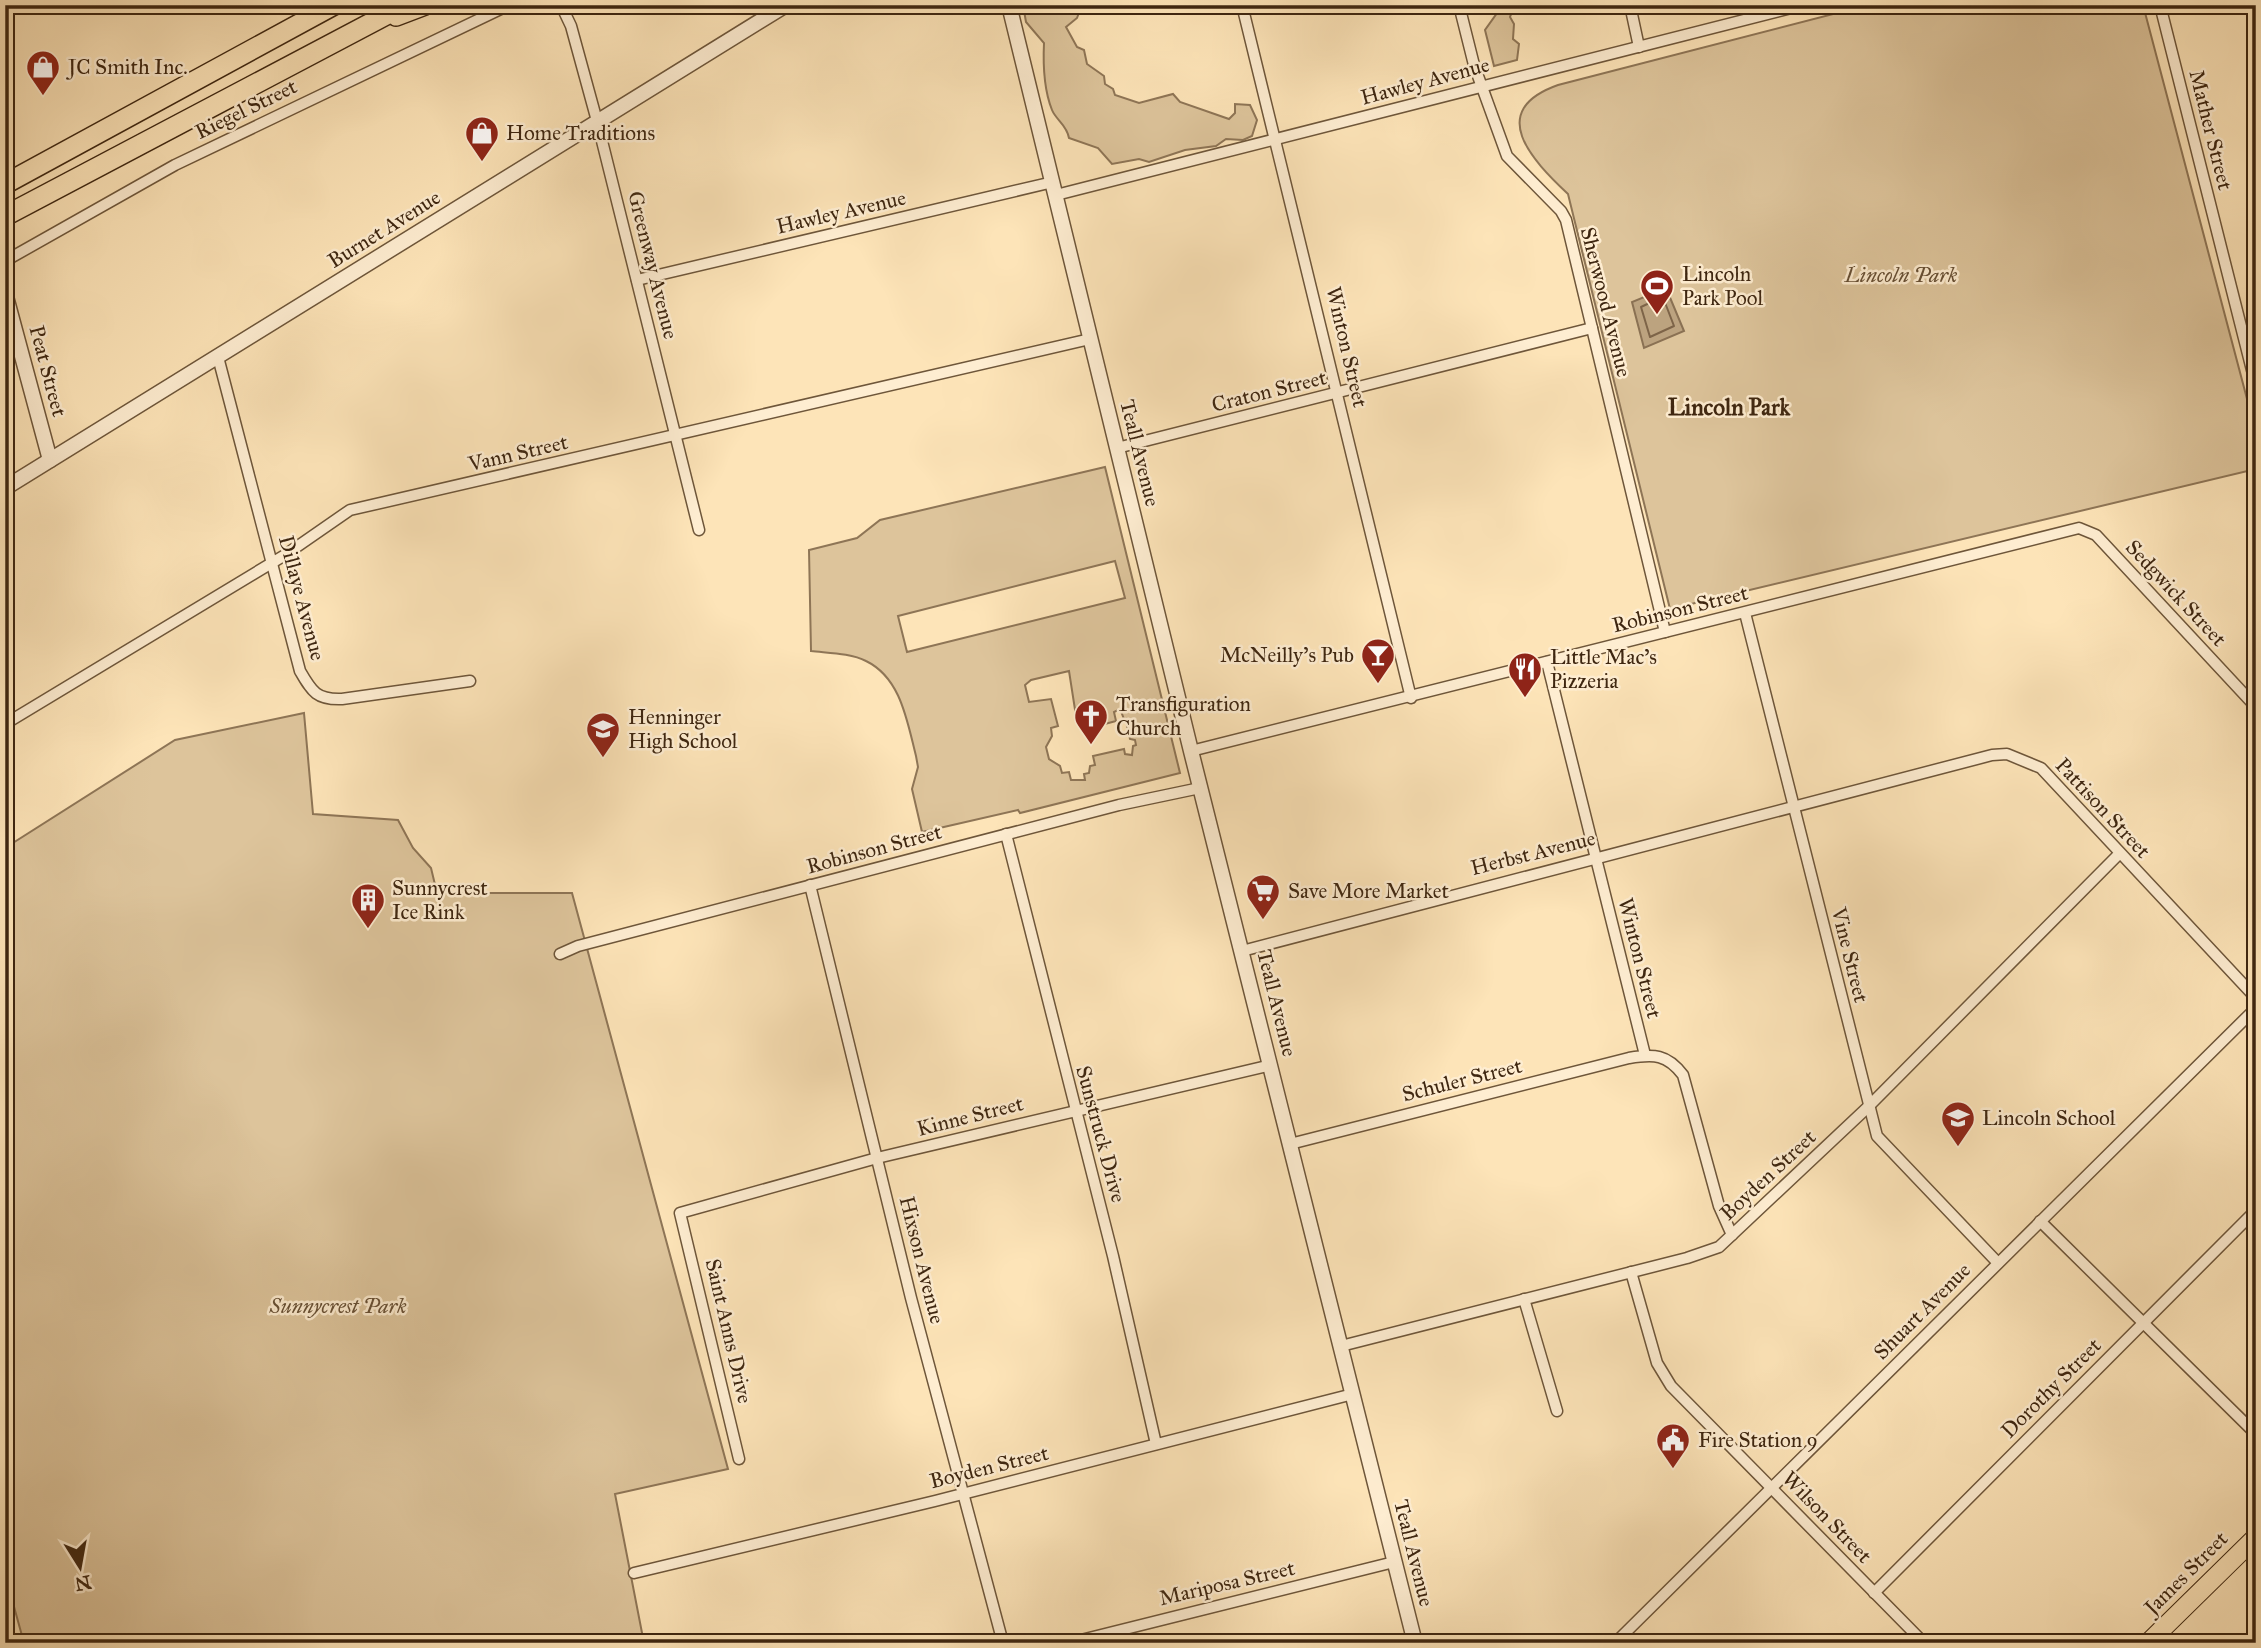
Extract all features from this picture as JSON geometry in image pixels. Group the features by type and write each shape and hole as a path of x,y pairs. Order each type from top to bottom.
{"highway":[{"path":"6,184 334,5"},
{"path":"9,214 405,5"},
{"path":"356,32 425,5"}],"main road":[{"name":"James Street","path":"2148,1643 2256,1537"}],"street":[{"name":"Riegel Street","path":"5,261 175,165 509,5"},
{"name":"Burnet Avenue","path":"5,488 786,5"},
{"name":"Teall Avenue","path":"1009,5 1200,788 1415,1643"},
{"name":"Winton Street","path":"1242,5 1411,698"},
{"name":"Sherwood Avenue","path":"1459,5 1481,86 1507,156 1561,211 1566,220 1665,632"},
{"path":"1630,5 1639,47"},
{"name":"Hawley Avenue","path":"637,280 1274,140 1803,5"},
{"name":"Mather Street","path":"2160,5 2256,386"},
{"name":"Greenway Avenue","path":"563,8 597,121 699,530"},
{"name":"Peat Street","path":"5,293 50,460"},
{"name":"Craton Street","path":"1117,448 1592,328"},
{"name":"Vann Street","path":"5,724 272,563 350,510 1090,339"},
{"name":"Dillaye Avenue","path":"218,357 300,671 318,697 342,699 470,681"},
{"name":"Robinson Street","path":"1191,751 1411,698 2079,527 2096,536"},
{"name":"Sedgwick Street","path":"2096,536 2256,708"},
{"name":"Vine Street","path":"1745,613 1869,1106 1883,1146 1998,1263"},
{"name":"Winton Street","path":"1547,662 1645,1055"},
{"name":"Pattison Street","path":"1795,805 2007,754 2041,768 2256,998"},
{"name":"Robinson Street","path":"560,954 578,946 1119,804 1200,788"},
{"name":"Herbst Avenue","path":"1242,951 1795,805"},
{"name":"Sunstruck Drive","path":"1006,834 1113,1256 1156,1444"},
{"name":"Boyden Street","path":"1341,1346 1719,1247 1869,1106 2119,854"},
{"name":"Hixson Avenue","path":"810,885 911,1298 1003,1643"},
{"name":"Shuart Avenue","path":"1615,1643 2256,1008"},
{"path":"1645,1055 1660,1055 1672,1060 1683,1074 1719,1206 1732,1235"},
{"name":"Schuler Street","path":"1290,1144 1645,1055"},
{"name":"Kinne Street","path":"680,1213 877,1158 1270,1065"},
{"name":"Dorothy Street","path":"1874,1593 2256,1210"},
{"name":"Saint Anns Drive","path":"680,1213 739,1459"},
{"path":"2040,1221 2256,1434"},
{"name":"Wilson Street","path":"1631,1272 1657,1363 1671,1386 1924,1643"},
{"path":"1524,1299 1557,1411"},
{"name":"Boyden Street","path":"634,1573 1353,1394"},
{"name":"Mariposa Street","path":"1069,1643 1394,1562"}],"green space":[{"path":"1023,5 1076,5 1080,10 1077,18 1066,27 1077,47 1084,50 1087,64 1104,76 1105,84 1113,89 1115,95 1139,103 1173,94 1180,102 1229,119 1235,113 1235,104 1250,105 1257,120 1252,136 1243,140 1226,139 1216,146 1185,150 1149,162 1139,159 1112,164 1098,148 1069,138 1054,114 1046,86 1044,43 1026,22"},
{"path":"1522,5 1512,12 1510,17 1514,24 1513,39 1519,44 1517,60 1494,66 1485,30 1500,9"},
{"name":"Lincoln Park","path":"1868,5 2143,5 2256,433 2256,469 1670,609 1568,194 1541,166 1522,136 1520,122 1524,108 1536,96 1558,85"},
{"path":"1105,467 1180,773 1020,813 1018,810 922,832 912,789 918,767 916,756 895,689 878,669 860,658 811,651 809,550 857,538 880,520","holes":["1115,561 1125,598 907,652 898,616","1069,671 1076,716 1081,715 1086,729 1116,721 1114,712 1120,709 1124,719 1129,719 1131,723 1127,726 1130,739 1135,740 1136,745 1133,746 1132,755 1125,754 1124,749 1093,756 1095,765 1090,766 1089,773 1084,774 1085,780 1071,780 1069,772 1062,773 1060,766 1049,759 1046,747 1052,736 1051,728 1058,726 1051,699 1029,702 1025,685 1031,680"]},
{"name":"Sunnycrest Park","path":"304,713 313,814 398,820 413,848 431,868 437,893 572,893 728,1469 615,1494 644,1643 24,1643 5,1574 5,848 175,740"}],"water":[{"name":"Lincoln Park Pool","path":"1666,288 1684,331 1644,348 1632,302"}],"place":[{"name":"JC Smith Inc.","path":"43,97"},
{"name":"Home Traditions","path":"482,163"},
{"name":"Lincoln Park Pool","path":"1657,316"},
{"name":"McNeilly's Pub","path":"1378,685"},
{"name":"Little Mac's Pizzeria","path":"1525,699"},
{"name":"Transfiguration Church","path":"1091,746"},
{"name":"Henninger High School","path":"603,759"},
{"name":"Save More Market","path":"1263,921"},
{"name":"Sunnycrest Ice Rink","path":"368,930"},
{"name":"Lincoln School","path":"1958,1148"},
{"name":"Fire Station 9","path":"1673,1470"}],"district":[{"name":"Lincoln Park","path":"1729,407"}]}
